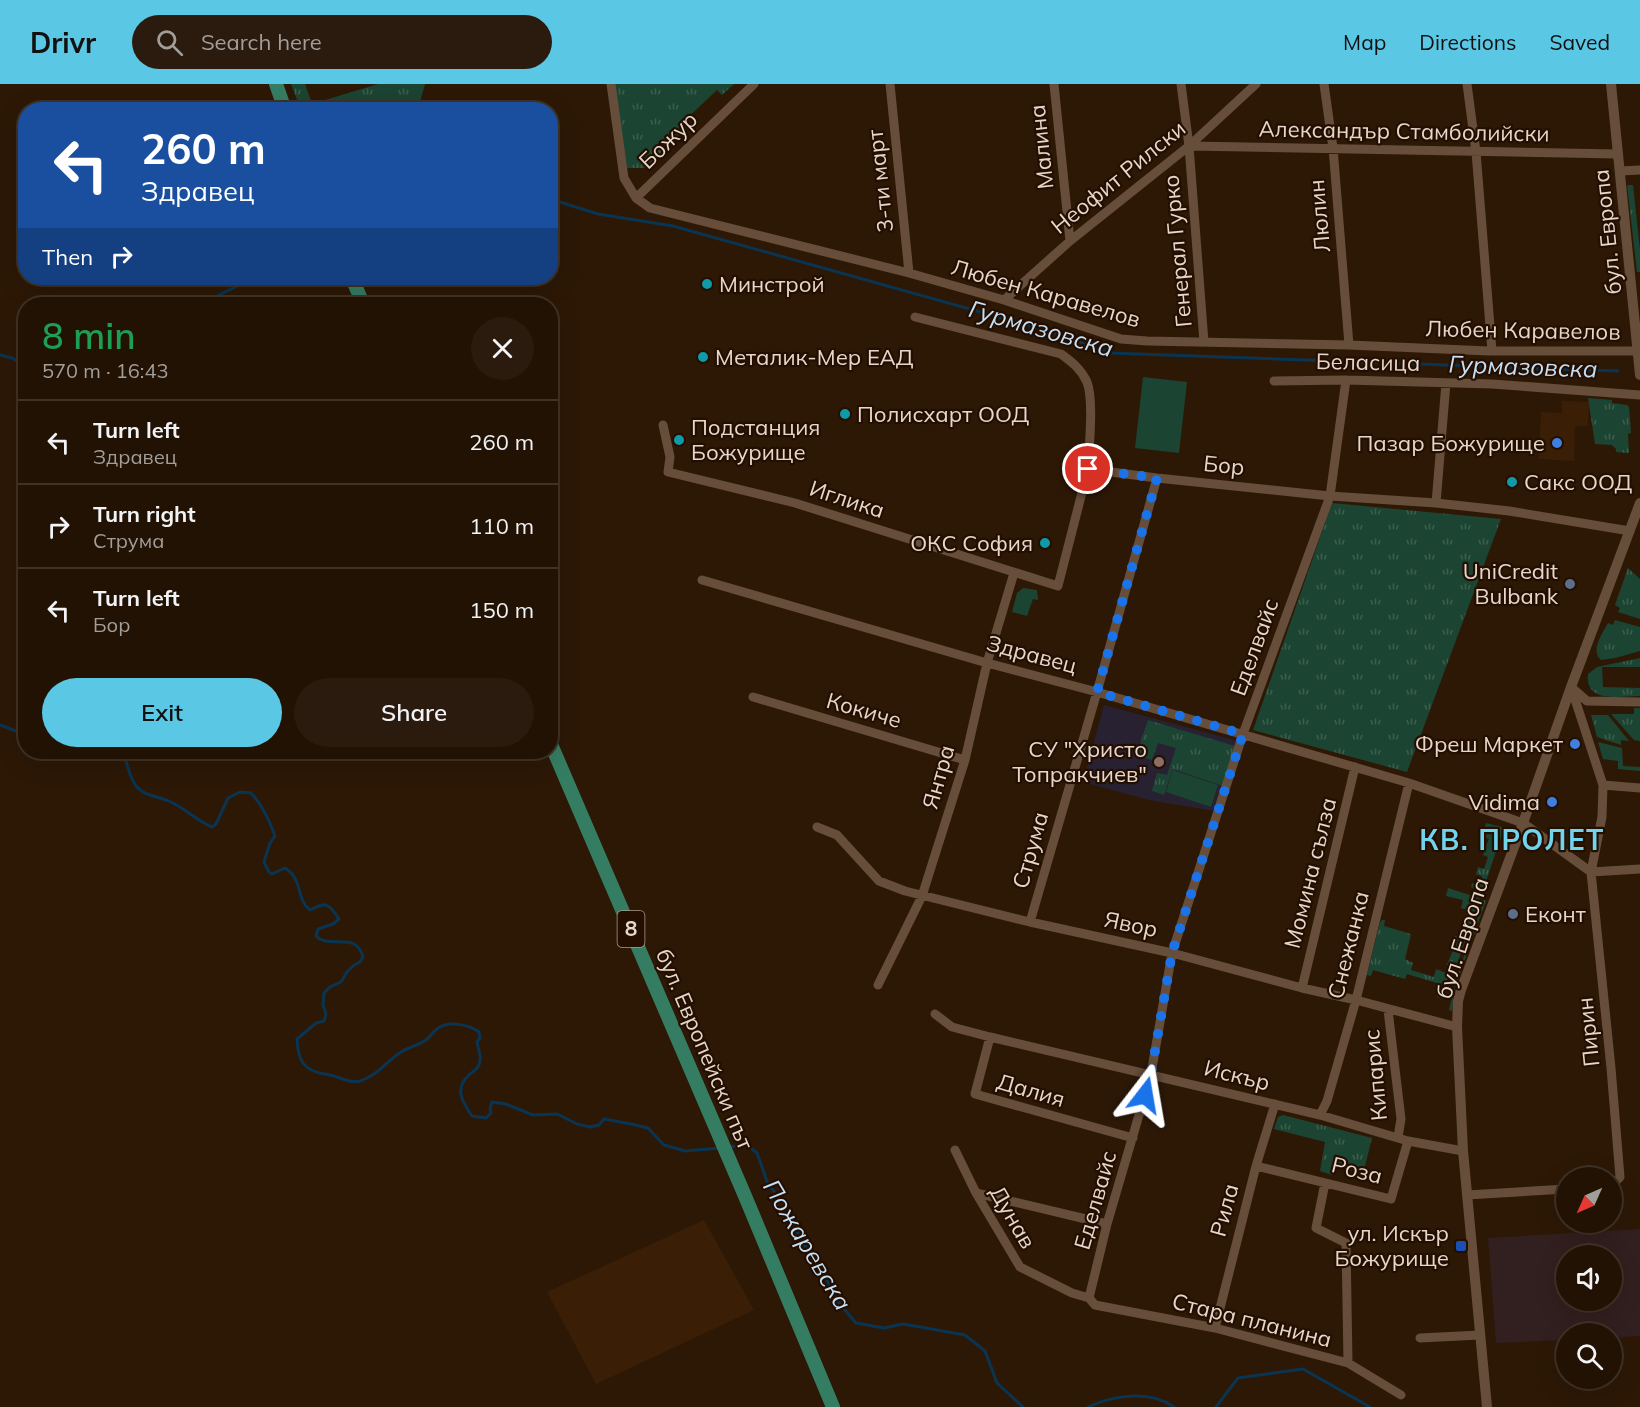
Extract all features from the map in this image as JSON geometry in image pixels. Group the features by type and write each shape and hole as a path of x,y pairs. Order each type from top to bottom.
{"main road":[{"path":"276,84 282,102"},
{"name":"бул. Европейски път","path":"557,759 711,1115 833,1407"}],"street":[{"path":"611,84 624,178 636,198"},
{"name":"3-ти март","path":"890,84 909,273"},
{"name":"Малина","path":"1054,84 1070,241"},
{"name":"Генерал Гурко","path":"1181,84 1204,342"},
{"name":"Неофит Рилски","path":"1004,300 1070,241 1188,146 1256,84"},
{"name":"Люлин","path":"1324,84 1333,148 1349,345"},
{"path":"1467,84 1476,152 1492,351"},
{"name":"бул. Европа","path":"1611,84 1640,375"},
{"name":"Божур","path":"636,198 750,86"},
{"name":"Александър Стамболийски","path":"1188,146 1618,154"},
{"path":"1620,171 1640,170"},
{"name":"Любен Каравелов","path":"636,198 650,208 909,273 1004,300 1121,339 1492,351 1638,351"},
{"path":"915,317 1061,354 1076,365 1087,383 1090,406 1088,469"},
{"name":"Еделвайс","path":"1089,1298 1107,1224 1151,1074 1172,953 1243,734 1330,496 1346,380"},
{"name":"Беласица","path":"1274,381 1446,382 1640,395"},
{"path":"1436,503 1446,382"},
{"name":"Иглика","path":"663,425 670,457 668,472 795,503 1058,586 1088,469"},
{"name":"Бор","path":"1088,469 1330,496 1436,503 1630,531"},
{"name":"Струма","path":"1030,922 1157,478"},
{"name":"бул. Европа","path":"1487,1407 1463,1151 1457,1027 1458,1001 1640,503"},
{"name":"Янтра","path":"878,985 922,896 965,760 987,663 1014,573"},
{"name":"Здравец","path":"702,580 1409,783 1523,823 1591,872"},
{"path":"1571,687 1587,700 1640,702"},
{"path":"1571,687 1602,785 1602,817 1591,872 1640,869"},
{"name":"Кокиче","path":"753,697 965,760"},
{"name":"Момина сълза","path":"1302,988 1355,767"},
{"name":"Снежанка","path":"1320,1115 1327,1101 1356,1000 1409,783"},
{"path":"1602,785 1640,788"},
{"name":"Явор","path":"817,827 837,835 879,881 922,896 1172,953 1457,1027"},
{"name":"Пирин","path":"1591,872 1619,1167"},
{"name":"Кипарис","path":"1388,1010 1401,1119 1398,1137"},
{"name":"Искър","path":"935,1014 952,1027 990,1037 1320,1115 1408,1141 1463,1151"},
{"name":"Далия","path":"990,1037 975,1095 1133,1138"},
{"name":"Рила","path":"1215,1328 1256,1166 1275,1104"},
{"name":"Роза","path":"1256,1166 1391,1199 1408,1141"},
{"name":"Дунав","path":"955,1150 976,1193 1020,1267 1072,1293 1089,1298"},
{"path":"1325,1183 1316,1228 1346,1243 1348,1364"},
{"path":"1467,1195 1556,1190"},
{"path":"976,1193 1107,1224"},
{"name":"Стара планина","path":"1089,1298 1095,1305 1215,1328 1348,1364 1401,1395"},
{"path":"1420,1338 1480,1335"}],"shaded area":[{"name":"Пазар Божурище","path":"1562,401 1589,402 1588,426 1575,426 1574,461 1539,459 1541,412 1562,413"},
{"name":"СУ \"Христо Топракчиев\"","path":"1104,705 1238,741 1213,811 1149,800 1083,782"},
{"path":"704,1220 754,1310 596,1384 547,1292"},
{"path":"1640,1229 1640,1336 1622,1337 1622,1323 1556,1323 1556,1340 1496,1343 1488,1238 1572,1233 1622,1233 1622,1230"}],"green space":[{"path":"291,84 305,84 311,102 298,102"},
{"path":"378,84 425,84 420,102 319,102"},
{"path":"611,84 734,84 722,95 717,90 683,122 687,128 645,168 626,168"},
{"path":"1627,185 1633,185 1640,272 1637,272"},
{"path":"1143,377 1187,382 1179,453 1135,448"},
{"path":"1588,398 1612,400 1612,403 1629,407 1631,433 1628,434 1629,453 1616,452 1612,445 1595,444"},
{"path":"1332,503 1501,519 1407,772 1253,730"},
{"path":"1628,568 1640,579 1640,619 1618,612 1620,608 1615,605"},
{"path":"1023,588 1037,590 1038,600 1033,599 1027,616 1012,612 1017,593"},
{"path":"1615,620 1640,627 1640,651 1601,660 1597,652 1598,642 1608,623 1613,625"},
{"path":"1640,658 1640,667 1602,667 1603,687 1640,688 1640,696 1605,696 1592,690 1588,674 1597,667"},
{"path":"1634,708 1640,708 1640,741 1634,740 1611,714 1634,714"},
{"path":"1591,715 1608,715 1629,741 1621,740 1621,745 1597,737"},
{"path":"1148,720 1235,746 1223,786 1173,769 1164,795 1152,791 1157,773 1167,775 1176,748 1158,743 1152,760 1136,755"},
{"path":"1598,742 1622,748 1623,766 1640,767 1640,771 1618,769 1618,761 1603,759"},
{"path":"1173,770 1218,785 1211,807 1166,792"},
{"path":"1486,823 1501,827 1503,831 1481,891 1471,887 1472,883 1479,885 1482,876 1476,874 1478,867 1484,869 1488,857 1483,855 1489,839 1482,837"},
{"path":"1448,888 1480,900 1457,964 1452,966 1447,965 1455,945 1453,944 1455,936 1459,937 1468,910 1461,908 1463,900 1446,896"},
{"path":"1484,900 1486,901 1455,987 1452,1011 1449,1010 1459,970"},
{"path":"1382,920 1385,920 1384,926 1411,934 1405,959 1413,963 1411,970 1434,977 1436,969 1449,974 1443,999 1437,997 1440,984 1407,974 1405,979 1373,970 1371,976 1367,975"},
{"path":"1283,1115 1372,1138 1364,1170 1336,1163 1332,1175 1320,1171 1325,1142 1274,1129 1278,1117"}],"waterway":[{"name":"Гурмазовска","path":"558,202 598,214 673,226 1070,337 1092,348 1110,353 1618,371"},
{"name":"Гурмазовска","path":"215,297 239,285"},
{"name":"Гурмазовска","path":"0,355 18,362"},
{"name":"Пожаревска","path":"0,725 18,732"},
{"name":"Пожаревска","path":"125,759 137,787 149,795 171,802 212,827 216,824 228,798 240,792 251,793 265,813 275,836 270,843 264,862 269,872 272,874 285,868 295,878 302,900 310,910 326,905 335,913 339,919 333,924 318,929 316,936 321,940 355,944 360,949 363,957 360,962 347,972 341,982 324,993 323,1005 326,1014 324,1021 316,1023 297,1039 300,1059 311,1070 355,1082 360,1081 377,1072 401,1052 426,1040 444,1025 471,1027 479,1032 480,1038 477,1042 479,1064 461,1086 461,1096 472,1116 486,1118 491,1113 492,1102 506,1104 533,1115 557,1114 577,1124 590,1127 599,1125 604,1119 648,1128 664,1145 685,1151 720,1148"},
{"name":"Пожаревска","path":"729,1147 747,1145 757,1153 768,1184 788,1208 801,1241 823,1268 833,1296 856,1323 884,1328 903,1324 965,1335 985,1351 997,1383 1023,1407"},
{"name":"Пожаревска","path":"1216,1407 1238,1378 1303,1369 1370,1407"},
{"name":"Пожаревска","path":"1088,1407 1120,1397 1132,1396 1154,1398 1174,1407"}],"place":[{"name":"Минстрой","path":"707,284"},
{"name":"Металик-Мер ЕАД","path":"703,357"},
{"name":"Полисхарт ООД","path":"845,414"},
{"name":"Подстанция Божурище","path":"679,440"},
{"name":"Пазар Божурище","path":"1557,443"},
{"name":"Сакс ООД","path":"1512,482"},
{"name":"ОКС София","path":"1045,543"},
{"name":"UniCredit Bulbank","path":"1570,584"},
{"name":"Фреш Маркет","path":"1575,744"},
{"name":"СУ \"Христо Топракчиев\"","path":"1159,762"},
{"name":"Vidima","path":"1552,802"},
{"name":"Еконт","path":"1513,914"},
{"name":"ул. Искър Божурище","path":"1461,1246"}],"district":[{"name":"КВ. ПРОЛЕТ","path":"1512,840"}],"route":[{"path":"1088,469 1157,478 1097,692 1243,734 1172,953 1151,1074 1145,1095"}]}
